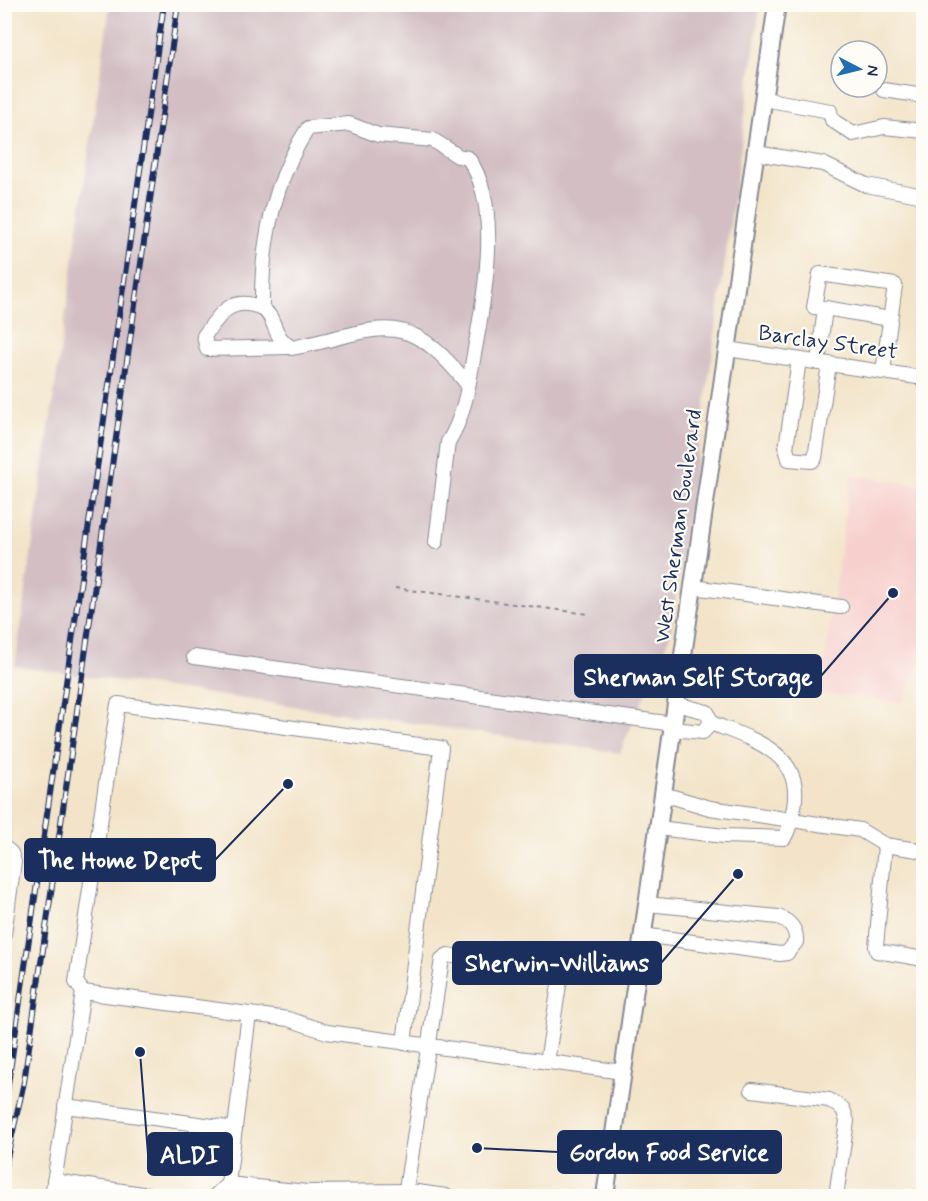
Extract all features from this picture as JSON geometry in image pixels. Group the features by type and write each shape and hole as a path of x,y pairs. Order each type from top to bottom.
{"main road":[{"name":"West Sherman Boulevard","path":"605,1197 777,4"}],"street":[{"path":"4,9 5,4"},
{"path":"889,91 924,96"},
{"path":"764,99 830,111 832,120 853,134 884,127 924,131"},
{"path":"261,308 261,278 269,215 294,149 308,128 349,124 378,135 433,140 458,156 468,158 478,171 487,223 489,267 468,385 454,433 448,442 436,542"},
{"path":"756,153 823,164 866,185 924,196"},
{"path":"883,372 895,285 820,274 814,307 890,319"},
{"path":"292,348 280,341 269,313 251,303 234,304 221,313 204,336 207,349 292,348 380,327 412,333 435,347 468,385"},
{"path":"799,360 786,448 789,459 812,461 815,458 824,363 825,308"},
{"name":"Barclay Street","path":"727,349 924,378"},
{"path":"693,587 841,607"},
{"path":"194,657 703,732 711,723"},
{"path":"52,1197 83,992 76,982 118,704 441,748 404,1042"},
{"path":"658,828 724,836 784,838 791,820 795,785 784,761 757,741 711,723 707,712 676,704"},
{"path":"663,794 710,808 860,830 885,844 924,851"},
{"path":"885,844 877,951 924,959"},
{"path":"4,847 13,857 4,934"},
{"path":"643,935 780,954 787,953 796,942 795,930 790,923 778,917 647,904"},
{"path":"405,1194 442,959 448,955 470,959 489,951 552,961 558,966 561,972 548,1062"},
{"path":"83,992 288,1019 327,1032 623,1072"},
{"path":"215,1197 228,1184 249,1014"},
{"path":"752,1090 829,1101 843,1109 847,1120 836,1197"},
{"path":"65,1106 235,1129"},
{"path":"54,1181 156,1197"},
{"path":"228,1184 307,1192 446,1197"}],"path":[{"path":"395,588 588,614"}],"shaded area":[{"path":"110,5 760,5 711,364 670,635 620,753 15,666"},
{"path":"851,475 923,486 923,660 902,703 820,693"}],"railway":[{"path":"4,1112 164,4"},
{"path":"4,1171 24,1082 178,4"}],"place":[{"name":"Sherman Self Storage","path":"893,593"},
{"name":"The Home Depot","path":"288,784"},
{"name":"Sherwin-Williams","path":"738,874"},
{"name":"ALDI","path":"140,1052"},
{"name":"Gordon Food Service","path":"477,1148"}]}
